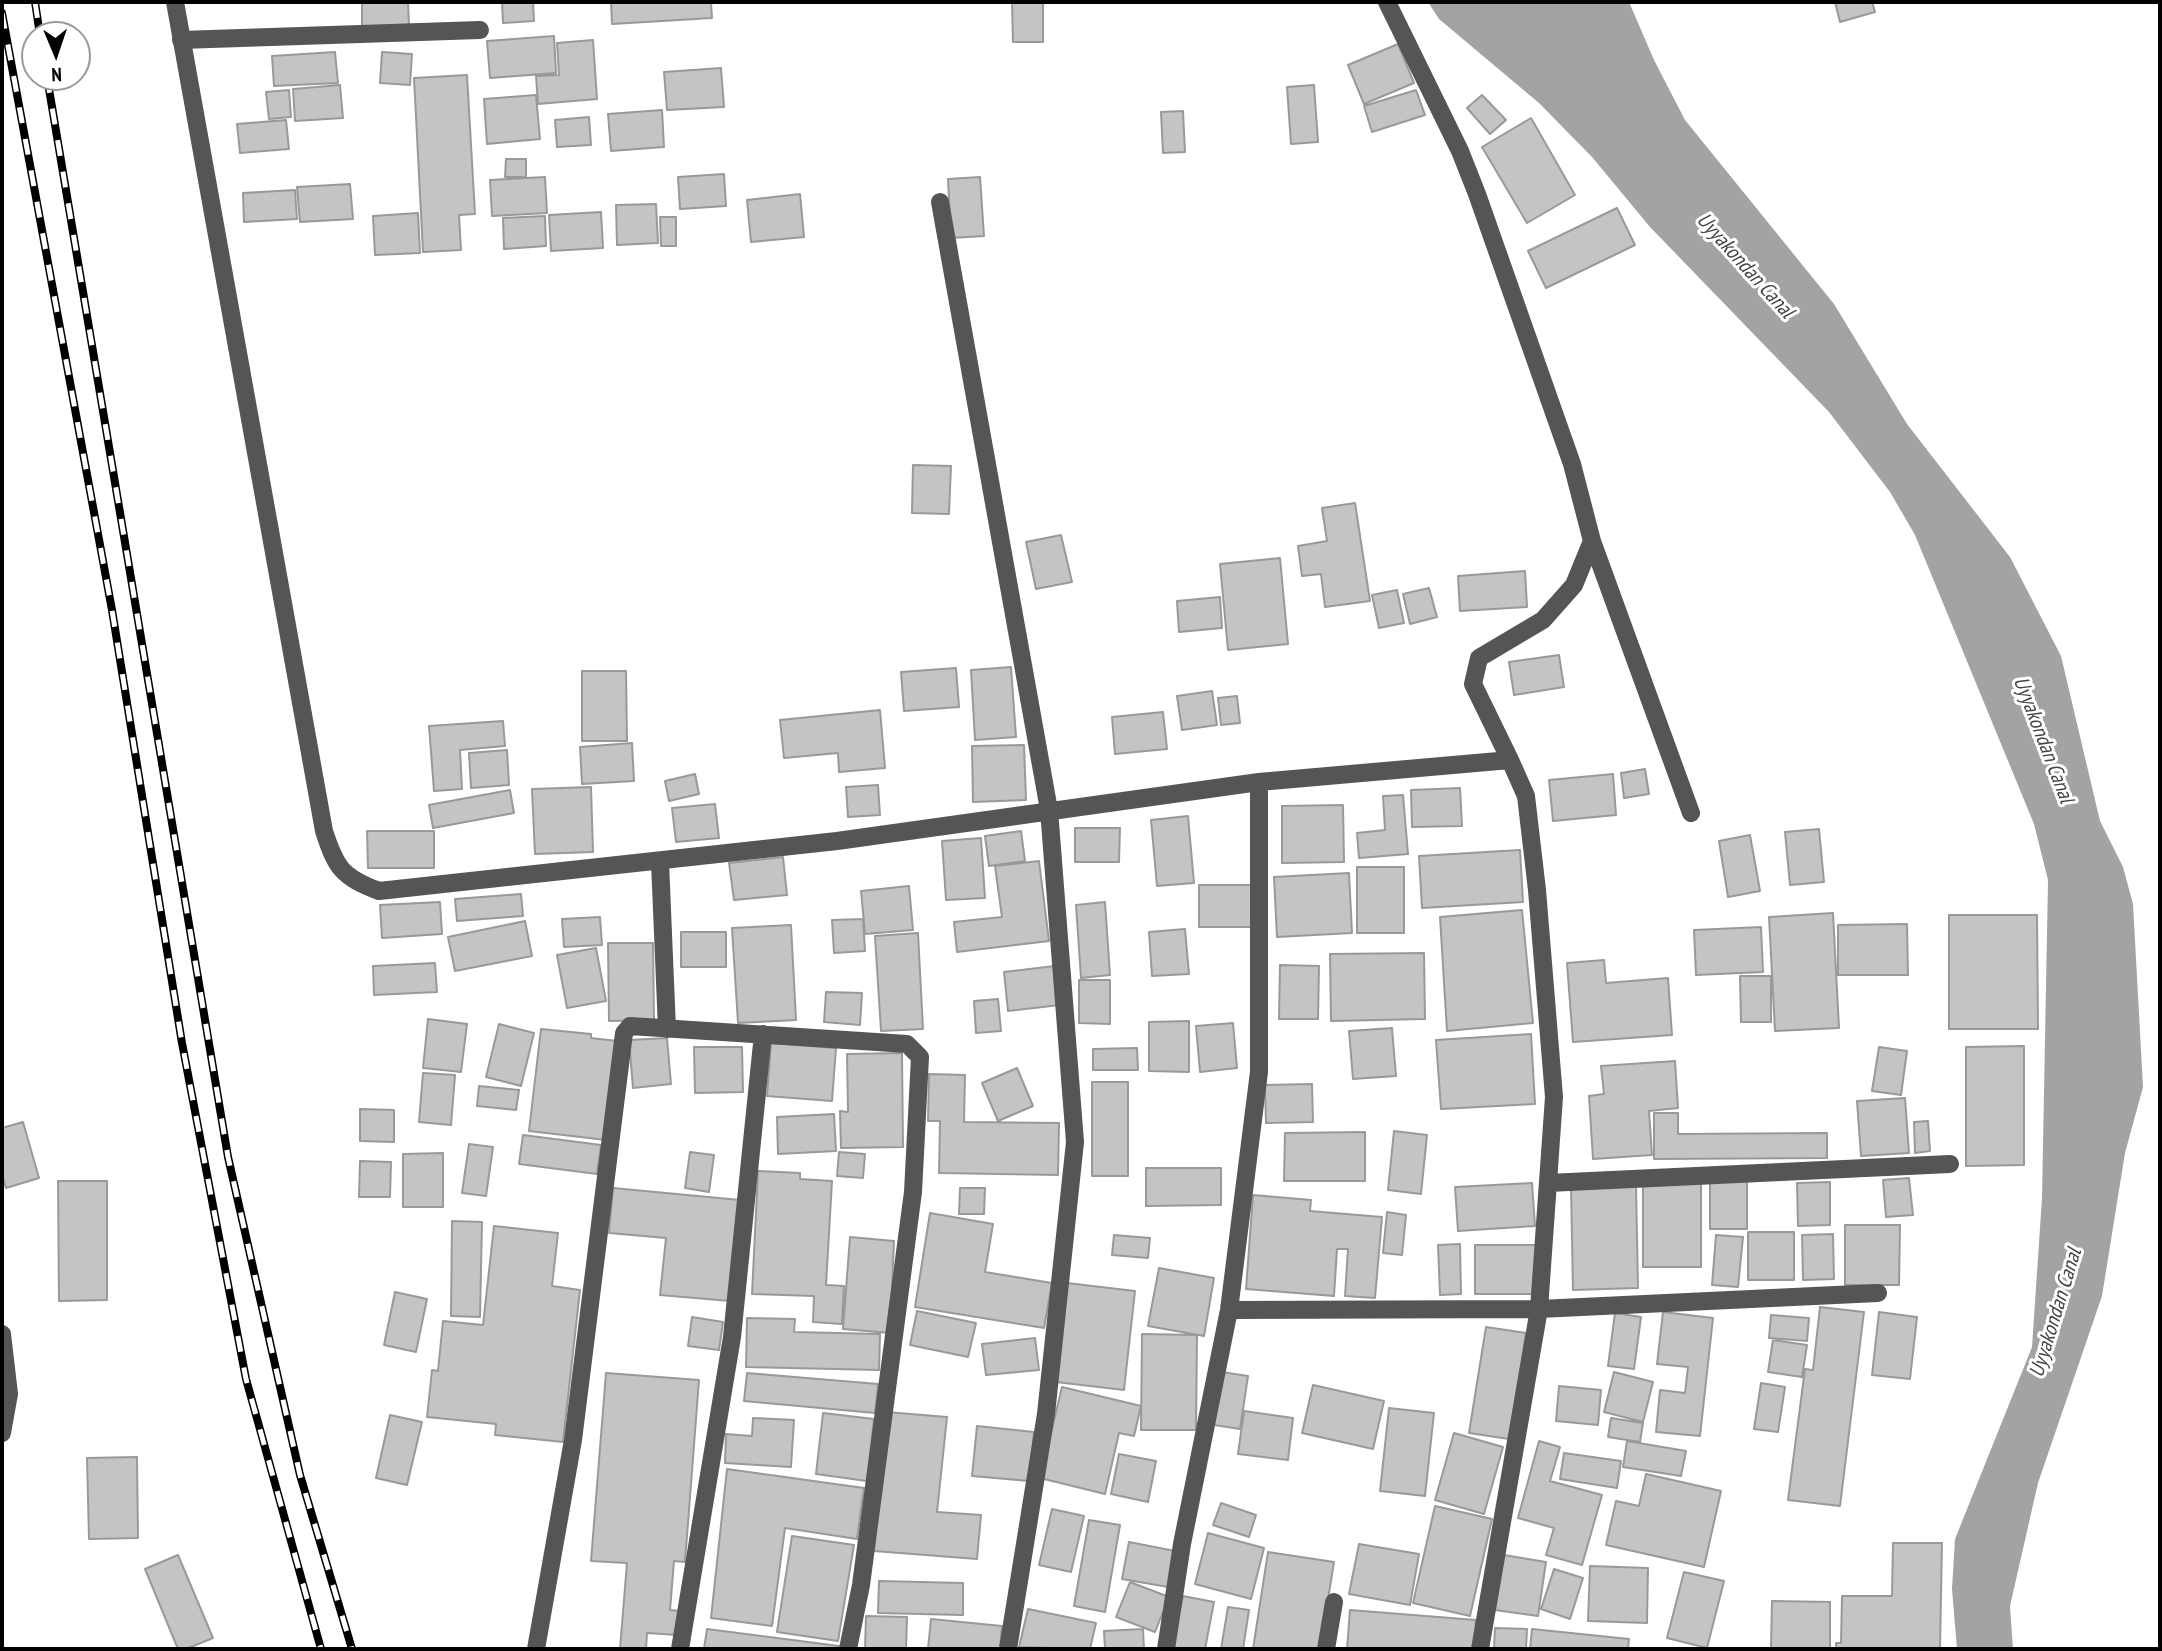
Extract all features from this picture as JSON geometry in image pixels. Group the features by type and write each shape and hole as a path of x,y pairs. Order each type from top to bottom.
{"street":[{"path":"174,2 324,831 333,858 352,881 379,891 660,862 837,841 1259,782 1510,760"},
{"path":"1388,2 1460,151 1477,194 1572,464 1592,541 1691,813"},
{"path":"181,40 480,30"},
{"path":"940,202 1049,810 1075,1142 1046,1414 1009,1649"},
{"path":"1480,1649 1539,1309 1554,1097 1538,890 1526,796 1473,684 1479,658 1543,620 1574,585 1592,541"},
{"path":"1166,1649 1182,1544 1229,1310 1259,1072 1259,782"},
{"path":"660,862 667,1029"},
{"path":"536,1649 573,1440 624,1032 630,1026 907,1044 920,1057 913,1192 862,1572 848,1649"},
{"path":"680,1649 732,1338 763,1034"},
{"path":"1548,1183 1950,1164"},
{"path":"1229,1310 1539,1309 1878,1293"},
{"path":"2,1334 9,1394 2,1433"},
{"path":"1326,1649 1335,1602"}],"water":[{"name":"Uyyakondan Canal","path":"1428,2 1629,2 1654,60 1685,120 1834,304 1907,424 2010,557 2061,656 2100,821 2123,867 2133,904 2143,1087 2125,1153 2102,1296 2038,1483 2010,1606 2013,1649 1957,1649 1952,1589 1955,1539 2032,1347 2042,1198 2048,880 2034,824 1915,535 1890,492 1829,412 1650,227 1592,157 1539,103 1439,19"}],"building":[{"path":"362,2 408,2 409,26 362,27"},
{"path":"502,2 533,2 534,21 503,23"},
{"path":"611,2 711,2 712,18 612,24"},
{"path":"1012,2 1043,2 1043,42 1013,42"},
{"path":"1835,2 1872,2 1875,12 1840,22"},
{"path":"554,36 556,73 490,78 487,41"},
{"path":"593,40 597,99 538,104 536,76 559,75 557,43"},
{"path":"1398,44 1414,83 1364,104 1348,65"},
{"path":"335,52 338,83 274,86 272,56"},
{"path":"382,52 412,54 410,85 380,83"},
{"path":"721,68 724,107 667,110 664,72"},
{"path":"467,75 475,214 459,215 461,250 423,252 414,78"},
{"path":"340,85 343,118 295,121 293,89"},
{"path":"1314,85 1318,142 1291,144 1287,87"},
{"path":"289,90 291,117 269,119 266,92"},
{"path":"1416,90 1425,115 1372,132 1364,106"},
{"path":"536,95 540,139 487,144 484,99"},
{"path":"1482,95 1506,120 1490,134 1467,108"},
{"path":"662,110 664,147 611,151 608,114"},
{"path":"1183,111 1185,152 1163,153 1161,112"},
{"path":"589,117 591,145 557,147 555,120"},
{"path":"1531,118 1575,195 1527,223 1482,147"},
{"path":"286,120 289,149 240,153 237,124"},
{"path":"506,159 526,159 526,177 505,177"},
{"path":"724,174 726,206 680,209 678,177"},
{"path":"545,177 547,213 492,216 490,180"},
{"path":"980,177 984,236 951,238 948,179"},
{"path":"350,184 353,219 300,222 297,187"},
{"path":"295,190 297,219 244,222 243,193"},
{"path":"800,194 804,237 751,242 747,200"},
{"path":"656,204 658,243 617,245 616,205"},
{"path":"1617,208 1635,245 1546,288 1528,251"},
{"path":"601,212 603,248 551,251 549,215"},
{"path":"418,213 420,253 375,255 373,216"},
{"path":"545,216 546,246 504,249 503,218"},
{"path":"660,217 676,217 676,246 661,246"},
{"path":"913,465 951,466 949,514 912,513"},
{"path":"1355,503 1370,601 1325,607 1321,574 1302,576 1298,546 1327,541 1322,508"},
{"path":"1061,535 1072,582 1036,589 1026,542"},
{"path":"1280,558 1288,644 1228,650 1220,564"},
{"path":"1525,571 1527,607 1460,611 1458,576"},
{"path":"1429,588 1437,617 1410,624 1403,594"},
{"path":"1397,590 1404,623 1379,628 1372,595"},
{"path":"1220,597 1222,628 1179,632 1177,601"},
{"path":"1559,655 1564,687 1514,695 1509,662"},
{"path":"1011,667 1016,737 975,740 971,670"},
{"path":"956,668 959,707 904,711 901,672"},
{"path":"582,671 626,671 627,741 582,741"},
{"path":"1212,691 1217,725 1182,730 1177,696"},
{"path":"1237,696 1240,723 1221,725 1218,698"},
{"path":"880,710 885,768 839,772 838,753 784,758 780,720"},
{"path":"1163,712 1167,749 1115,754 1112,717"},
{"path":"503,721 505,746 460,750 462,789 434,791 429,726"},
{"path":"632,743 634,781 582,784 580,747"},
{"path":"1024,745 1026,800 973,802 972,746"},
{"path":"507,750 509,785 471,788 469,753"},
{"path":"1645,769 1649,794 1624,798 1621,773"},
{"path":"695,774 699,794 669,801 665,781"},
{"path":"1613,774 1616,815 1553,821 1549,780"},
{"path":"878,785 880,815 848,817 846,787"},
{"path":"591,787 593,852 535,854 532,789"},
{"path":"1460,788 1462,826 1412,827 1411,790"},
{"path":"510,790 514,813 433,828 429,805"},
{"path":"1403,795 1408,854 1359,858 1357,833 1385,830 1383,796"},
{"path":"715,804 719,838 676,842 672,808"},
{"path":"1343,805 1344,862 1282,863 1282,806"},
{"path":"1188,816 1194,883 1157,886 1151,820"},
{"path":"1075,828 1120,828 1119,862 1075,862"},
{"path":"1819,829 1824,882 1790,885 1785,832"},
{"path":"367,831 434,831 434,868 368,868"},
{"path":"1021,831 1025,861 989,866 985,836"},
{"path":"1750,835 1760,891 1728,897 1719,841"},
{"path":"981,838 985,898 946,900 942,841"},
{"path":"1520,850 1523,902 1422,908 1419,856"},
{"path":"783,857 787,895 734,900 729,863"},
{"path":"1039,861 1049,941 957,952 954,922 1002,917 995,866"},
{"path":"1357,867 1404,867 1404,933 1357,933"},
{"path":"1349,873 1352,933 1277,937 1274,877"},
{"path":"1199,885 1255,885 1254,927 1199,927"},
{"path":"909,886 913,930 865,934 861,891"},
{"path":"521,894 523,916 457,921 455,899"},
{"path":"440,902 442,934 382,938 380,905"},
{"path":"1105,902 1110,975 1081,978 1076,905"},
{"path":"1522,910 1533,1023 1447,1031 1440,917"},
{"path":"1833,913 1839,1028 1775,1031 1769,917"},
{"path":"1949,915 2037,915 2038,1029 1949,1029"},
{"path":"600,917 602,945 564,947 562,919"},
{"path":"863,919 865,951 834,953 832,920"},
{"path":"525,921 532,956 455,971 448,937"},
{"path":"1907,924 1908,975 1838,975 1838,925"},
{"path":"791,925 796,1020 738,1023 732,928"},
{"path":"1761,927 1763,972 1696,975 1694,930"},
{"path":"1185,929 1189,974 1152,976 1149,932"},
{"path":"681,932 726,932 726,967 681,967"},
{"path":"918,933 923,1029 881,1031 875,936"},
{"path":"608,943 653,943 654,1020 609,1021"},
{"path":"596,948 606,1001 567,1008 557,955"},
{"path":"1424,953 1425,1019 1331,1021 1330,954"},
{"path":"1604,960 1606,983 1668,978 1672,1035 1573,1042 1567,963"},
{"path":"435,963 437,992 374,995 373,966"},
{"path":"1280,965 1319,966 1318,1019 1279,1019"},
{"path":"1055,966 1060,1005 1008,1011 1004,972"},
{"path":"1740,976 1771,976 1771,1022 1741,1022"},
{"path":"1079,980 1110,980 1110,1024 1079,1023"},
{"path":"826,992 862,993 860,1025 824,1022"},
{"path":"998,999 1001,1031 976,1033 974,1001"},
{"path":"428,1019 467,1024 461,1072 423,1068"},
{"path":"1189,1021 1189,1072 1149,1071 1149,1022"},
{"path":"1233,1023 1237,1068 1200,1072 1196,1026"},
{"path":"499,1024 534,1033 521,1086 486,1077"},
{"path":"1392,1028 1396,1076 1353,1079 1349,1031"},
{"path":"541,1029 591,1034 591,1038 617,1041 606,1140 529,1131"},
{"path":"1531,1034 1535,1104 1441,1109 1436,1040"},
{"path":"667,1038 671,1084 633,1088 629,1040"},
{"path":"771,1043 836,1048 832,1101 767,1096"},
{"path":"2024,1046 2024,1165 1966,1166 1966,1047"},
{"path":"694,1047 742,1047 743,1092 695,1093"},
{"path":"1879,1047 1907,1051 1901,1095 1872,1091"},
{"path":"1137,1048 1138,1070 1093,1070 1093,1049"},
{"path":"902,1053 903,1147 841,1148 840,1111 848,1112 847,1054"},
{"path":"1675,1061 1678,1108 1649,1111 1652,1155 1593,1159 1589,1096 1604,1094 1601,1066"},
{"path":"1017,1068 1033,1106 998,1121 982,1083"},
{"path":"423,1073 455,1075 451,1125 419,1122"},
{"path":"929,1074 965,1075 964,1122 1059,1123 1058,1175 939,1173 940,1121 928,1121"},
{"path":"1092,1082 1128,1082 1128,1176 1092,1176"},
{"path":"1312,1084 1313,1122 1266,1123 1265,1085"},
{"path":"479,1086 519,1090 516,1110 477,1106"},
{"path":"1905,1098 1909,1153 1861,1156 1857,1101"},
{"path":"360,1109 394,1110 394,1142 360,1141"},
{"path":"1654,1113 1678,1113 1678,1134 1827,1133 1827,1158 1654,1159"},
{"path":"834,1114 836,1151 778,1154 777,1117"},
{"path":"1928,1121 1930,1151 1915,1153 1914,1122"},
{"path":"23,1122 39,1178 6,1188 2,1174 2,1128"},
{"path":"1394,1131 1427,1135 1421,1194 1388,1190"},
{"path":"1365,1132 1365,1181 1284,1181 1285,1133"},
{"path":"523,1135 601,1145 597,1174 519,1164"},
{"path":"469,1144 493,1147 486,1196 462,1193"},
{"path":"690,1152 714,1155 709,1192 685,1188"},
{"path":"839,1152 865,1154 863,1178 837,1176"},
{"path":"443,1153 443,1207 403,1207 403,1154"},
{"path":"360,1161 391,1162 390,1197 359,1197"},
{"path":"1146,1168 1221,1168 1221,1205 1146,1206"},
{"path":"758,1171 800,1173 800,1179 832,1181 826,1285 844,1286 842,1324 813,1322 814,1296 752,1294"},
{"path":"1909,1178 1913,1215 1886,1217 1883,1180"},
{"path":"1710,1179 1747,1179 1747,1229 1710,1229"},
{"path":"58,1181 107,1181 107,1300 59,1301"},
{"path":"1643,1181 1701,1181 1701,1267 1643,1267"},
{"path":"1830,1182 1830,1225 1798,1226 1797,1183"},
{"path":"1532,1183 1535,1226 1458,1231 1455,1187"},
{"path":"1636,1186 1638,1288 1573,1290 1571,1187"},
{"path":"613,1188 740,1200 730,1301 660,1295 666,1238 609,1233"},
{"path":"960,1188 985,1188 984,1214 959,1214"},
{"path":"1253,1195 1311,1200 1310,1211 1382,1217 1375,1298 1345,1296 1348,1249 1337,1249 1334,1296 1246,1289"},
{"path":"1387,1212 1406,1215 1402,1255 1383,1253"},
{"path":"930,1213 993,1224 985,1272 1052,1283 1044,1328 915,1307"},
{"path":"452,1221 482,1222 480,1317 451,1316"},
{"path":"1845,1225 1900,1225 1899,1285 1845,1285"},
{"path":"494,1226 558,1233 552,1286 580,1290 563,1442 495,1435 496,1424 427,1417 432,1370 438,1371 443,1321 483,1325"},
{"path":"1748,1232 1794,1232 1794,1280 1748,1280"},
{"path":"1833,1234 1834,1279 1803,1280 1802,1235"},
{"path":"1114,1235 1150,1238 1148,1258 1112,1255"},
{"path":"1716,1235 1743,1237 1738,1287 1712,1285"},
{"path":"850,1237 894,1241 890,1333 843,1329"},
{"path":"1460,1244 1461,1294 1440,1295 1438,1245"},
{"path":"1475,1245 1540,1245 1540,1294 1475,1294"},
{"path":"1159,1268 1214,1278 1204,1336 1148,1326"},
{"path":"1067,1283 1135,1291 1124,1390 1056,1382"},
{"path":"395,1292 427,1299 416,1352 384,1345"},
{"path":"1820,1307 1864,1312 1840,1506 1788,1500 1805,1369 1813,1370"},
{"path":"917,1311 976,1323 968,1357 910,1345"},
{"path":"1663,1312 1713,1318 1700,1436 1656,1432 1660,1390 1685,1393 1688,1367 1657,1364"},
{"path":"1879,1312 1917,1317 1910,1379 1872,1375"},
{"path":"1615,1313 1641,1317 1634,1369 1608,1366"},
{"path":"1771,1315 1809,1318 1807,1341 1769,1338"},
{"path":"692,1317 723,1322 719,1350 688,1346"},
{"path":"747,1318 795,1319 794,1332 880,1334 879,1370 746,1367"},
{"path":"1486,1327 1526,1333 1509,1439 1469,1433"},
{"path":"1142,1334 1197,1335 1196,1430 1141,1430"},
{"path":"1035,1338 1039,1370 986,1375 982,1344"},
{"path":"1773,1340 1807,1345 1802,1377 1768,1372"},
{"path":"1222,1372 1248,1376 1240,1429 1214,1425"},
{"path":"1614,1372 1653,1382 1643,1422 1604,1412"},
{"path":"606,1373 699,1380 685,1562 674,1561 670,1610 679,1611 677,1635 647,1633 646,1649 620,1649 627,1563 591,1561"},
{"path":"747,1373 878,1384 875,1413 744,1401"},
{"path":"1761,1383 1785,1387 1778,1432 1754,1429"},
{"path":"1313,1385 1384,1401 1373,1449 1302,1433"},
{"path":"1559,1386 1601,1390 1598,1425 1556,1421"},
{"path":"1062,1387 1141,1406 1134,1436 1119,1433 1105,1494 1040,1478"},
{"path":"1389,1408 1434,1413 1425,1496 1380,1491"},
{"path":"1244,1411 1293,1418 1288,1460 1238,1454"},
{"path":"886,1412 947,1417 937,1512 981,1515 977,1559 874,1551"},
{"path":"823,1413 874,1419 867,1481 816,1474"},
{"path":"390,1415 422,1422 407,1485 376,1478"},
{"path":"753,1418 794,1420 791,1467 725,1463 726,1434 752,1436"},
{"path":"1611,1418 1643,1423 1640,1442 1608,1437"},
{"path":"977,1426 1034,1432 1029,1481 972,1476"},
{"path":"1454,1433 1503,1447 1484,1514 1435,1500"},
{"path":"1539,1441 1560,1447 1550,1481 1602,1495 1582,1565 1546,1555 1554,1528 1518,1518"},
{"path":"1627,1441 1686,1451 1681,1476 1623,1467"},
{"path":"1564,1453 1621,1461 1617,1488 1560,1479"},
{"path":"1119,1454 1156,1461 1148,1502 1111,1494"},
{"path":"137,1457 138,1538 89,1539 87,1458"},
{"path":"727,1469 864,1488 857,1539 785,1528 772,1626 711,1618"},
{"path":"1646,1474 1721,1491 1704,1567 1606,1545 1616,1501 1639,1506"},
{"path":"1221,1503 1256,1515 1249,1537 1213,1525"},
{"path":"1435,1506 1492,1519 1470,1616 1413,1603"},
{"path":"1052,1509 1084,1516 1071,1572 1039,1565"},
{"path":"1089,1520 1120,1525 1105,1612 1074,1606"},
{"path":"1208,1533 1264,1548 1251,1599 1195,1584"},
{"path":"792,1536 854,1545 838,1641 777,1632"},
{"path":"1129,1542 1175,1551 1168,1587 1122,1579"},
{"path":"1893,1543 1942,1543 1940,1649 1836,1649 1836,1643 1841,1643 1842,1596 1892,1596"},
{"path":"1359,1544 1419,1554 1410,1605 1349,1594"},
{"path":"1268,1552 1334,1562 1320,1649 1253,1649"},
{"path":"178,1555 213,1638 186,1649 178,1649 145,1569"},
{"path":"1504,1555 1546,1562 1538,1616 1495,1610"},
{"path":"1590,1566 1648,1568 1647,1623 1588,1621"},
{"path":"1554,1569 1583,1578 1570,1619 1541,1609"},
{"path":"1684,1572 1724,1581 1707,1648 1667,1638"},
{"path":"879,1581 963,1583 963,1615 878,1613"},
{"path":"1130,1582 1169,1597 1155,1632 1116,1617"},
{"path":"1183,1596 1214,1602 1205,1649 1172,1649"},
{"path":"1772,1601 1830,1602 1830,1649 1771,1649"},
{"path":"1228,1607 1249,1610 1243,1649 1221,1649"},
{"path":"1028,1609 1096,1623 1090,1649 1019,1647"},
{"path":"1350,1610 1476,1620 1474,1649 1347,1649"},
{"path":"866,1616 907,1617 906,1649 865,1649"},
{"path":"931,1619 1002,1626 1000,1649 928,1649"},
{"path":"1495,1628 1527,1629 1526,1649 1494,1649"},
{"path":"707,1629 839,1646 839,1649 704,1649"},
{"path":"1143,1629 1144,1649 1105,1649 1104,1631"},
{"path":"1532,1629 1629,1639 1628,1649 1530,1649"}],"railway":[{"path":"35,2 38,21"},
{"path":"2,13 112,610 182,1043 246,1379 321,1649"},
{"path":"49,91 228,1157 300,1475 352,1649"}]}
